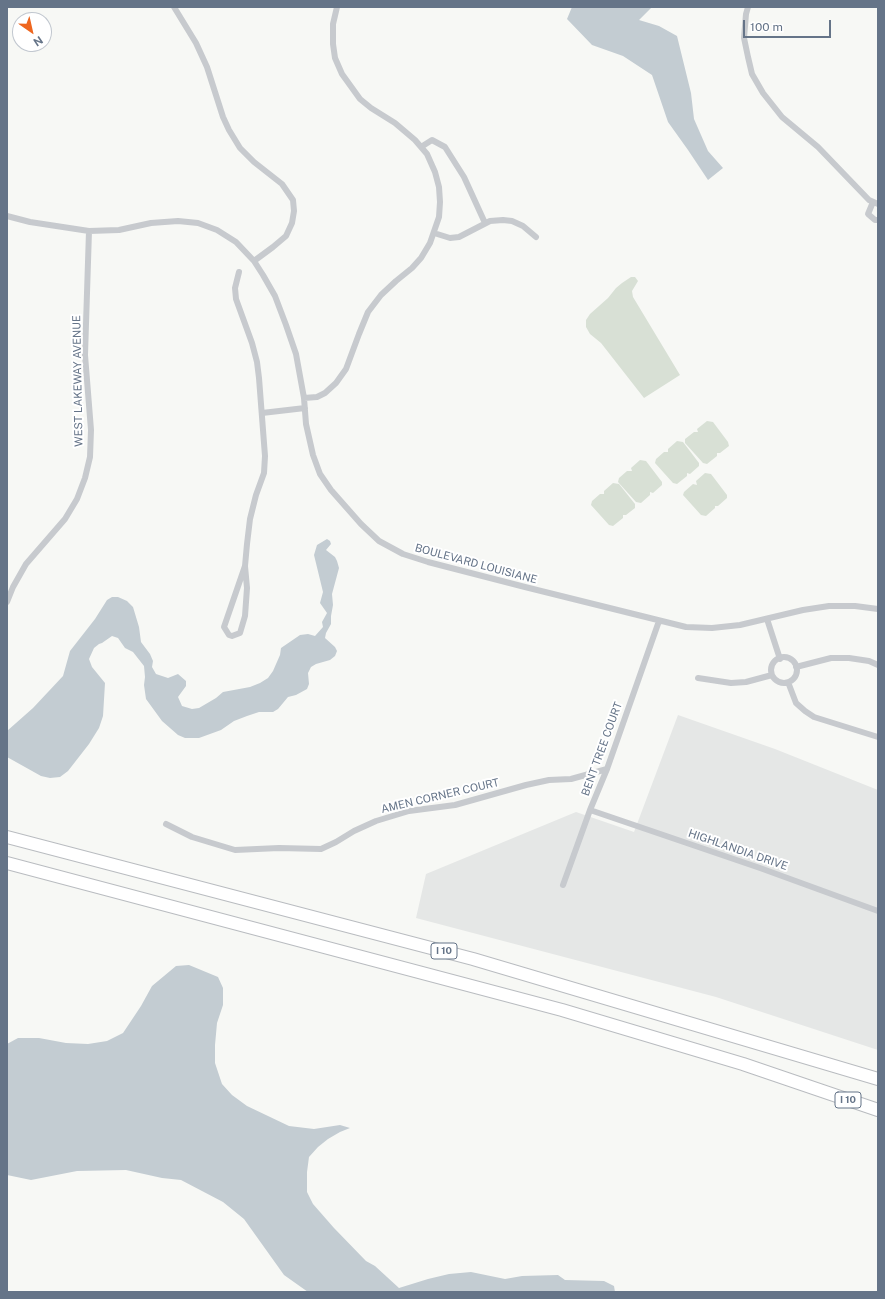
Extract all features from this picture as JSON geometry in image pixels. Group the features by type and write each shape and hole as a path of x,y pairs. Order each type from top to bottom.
{"highway":[{"name":"I 10","path":"7,837 473,959 878,1079"},
{"name":"I 10","path":"7,863 562,1010 743,1064 878,1110"}],"street":[{"path":"174,7 196,43 204,61 223,118 240,148 254,162 282,184 293,200 294,211 292,223 286,236 254,261"},
{"path":"304,398 316,397 325,393 336,384 346,370 368,312 381,295 412,268 421,258 430,243 439,217 439,187 435,172 427,154 415,140 395,123 371,108 360,99 342,74 333,44 337,7"},
{"path":"748,7 744,38 752,74 762,93 782,117 818,147 869,200 876,203 868,214 874,220 878,220"},
{"path":"421,147 432,140 445,147 464,177 485,223"},
{"name":"BOULEVARD LOUISIANE","path":"7,216 30,222 89,231 119,230 151,223 178,221 198,223 217,230 236,242 254,261 275,296 286,325 296,354 312,455 320,474 330,490 361,524 379,541 402,554 428,562 686,627 712,628 740,625 803,610 829,606 854,606 878,609"},
{"path":"434,233 450,238 459,237 490,221 503,220 512,221 523,226 536,237"},
{"name":"WEST LAKEWAY AVENUE","path":"7,602 13,587 26,564 65,519 77,499 85,478 90,457 91,430 85,355 89,231"},
{"path":"239,272 235,288 236,299 252,343 257,362 265,456 264,473 250,519 245,566 247,588 245,616 240,633 232,636 228,635 224,627 245,566"},
{"path":"262,413 305,408"},
{"path":"767,619 780,659"},
{"name":"BENT TREE COURT","path":"563,885 590,810 607,769 659,621"},
{"path":"796,667 831,658 849,658 878,664"},
{"path":"780,659 789,659 796,667 797,673 795,678 788,682 779,682 772,675 775,662 780,659"},
{"path":"698,678 731,683 746,682 772,675"},
{"path":"788,682 796,703 805,712 814,717 878,737"},
{"name":"AMEN CORNER COURT","path":"166,824 192,838 235,850 279,848 321,849 376,821 409,811 455,805 549,780 571,779 607,769"},
{"name":"HIGHLANDIA DRIVE","path":"590,810 757,867 878,911"}],"shaded area":[{"path":"572,7 652,7 639,20 659,26 677,36 691,93 694,119 708,151 723,168 708,180 668,122 652,75 623,56 592,45 567,19"},
{"path":"631,277 635,277 638,281 632,291 633,297 680,375 644,398 601,343 590,334 586,327 586,320 590,314 608,298 616,288"},
{"path":"707,421 713,422 728,442 729,446 720,453 717,453 717,456 707,464 703,463 685,443 685,439 694,432 698,432 697,429"},
{"path":"677,441 683,442 699,463 699,466 690,474 687,473 687,476 677,484 673,483 655,463 656,459 664,452 668,452 668,449"},
{"path":"640,460 646,461 662,482 662,485 653,493 650,492 650,495 641,503 636,502 618,482 619,478 627,471 632,471 631,468"},
{"path":"705,473 711,474 727,495 727,498 718,506 715,506 715,508 706,516 701,515 683,495 684,492 693,484 697,485 696,481"},
{"path":"613,483 619,484 635,504 635,508 626,515 623,515 623,518 613,526 609,525 591,505 592,501 600,494 604,494 604,491"},
{"path":"327,539 331,544 326,550 335,557 339,568 332,594 333,605 331,624 325,638 335,647 337,651 335,656 330,660 311,667 308,673 309,684 307,689 296,695 288,697 278,709 273,712 259,712 247,716 234,721 221,730 199,738 185,738 178,735 162,721 146,699 144,666 133,652 125,648 118,638 112,636 94,648 89,659 92,667 105,683 103,716 99,728 89,744 68,771 60,777 50,778 41,776 7,757 7,731 33,708 63,676 70,651 95,619 107,600 112,597 118,597 127,601 133,607 139,627 141,642 150,654 153,661 152,667 156,674 168,678 178,674 186,681 186,686 178,697 182,706 192,709 199,708 223,692 250,687 268,678 280,655 281,648 300,635 308,634 315,636 323,627 322,622 327,613 320,603 323,592 314,555 317,545"},
{"path":"678,715 775,749 878,790 878,1050 716,997 416,918 426,874 576,812 634,832"},
{"path":"189,965 218,977 223,988 223,1005 217,1023 215,1063 222,1084 232,1095 247,1106 289,1126 314,1129 340,1125 350,1128 328,1139 309,1157 307,1192 313,1204 334,1228 366,1261 375,1266 399,1288 449,1274 471,1272 505,1279 522,1276 558,1275 565,1280 604,1281 614,1286 615,1292 308,1292 284,1275 244,1219 223,1202 181,1180 162,1178 126,1170 77,1171 31,1180 7,1175 7,1044 18,1038 39,1038 66,1043 88,1044 107,1041 123,1033 152,986 176,966"}]}
